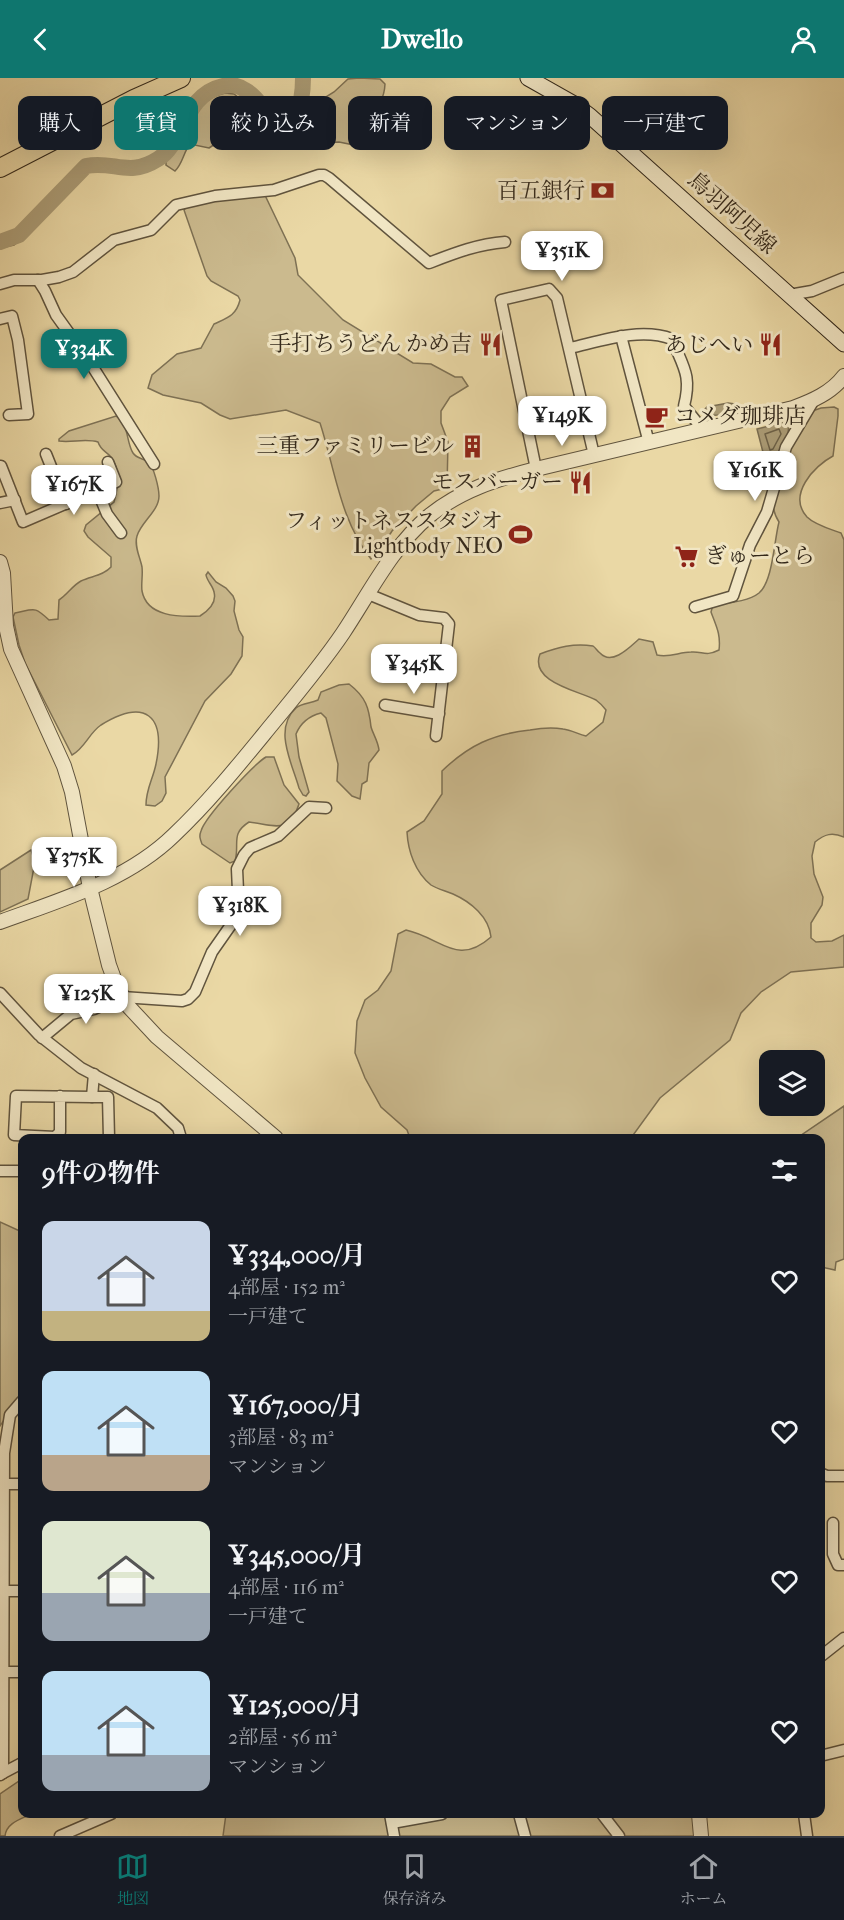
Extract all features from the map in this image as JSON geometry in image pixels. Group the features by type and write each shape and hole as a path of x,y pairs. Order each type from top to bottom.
{"highway":[{"path":"0,168 134,99 181,78"}],"main road":[{"name":"鳥羽阿児線","path":"528,78 574,104 590,116 844,344"}],"street":[{"path":"0,284 14,280 59,278 73,272 114,240 151,230 176,206 215,196 274,190 319,175 329,178 429,263 487,243 505,242"},
{"path":"789,295 812,291 844,278"},
{"path":"38,280 56,315 94,369 154,464"},
{"path":"536,469 501,300 549,290 557,298 594,455"},
{"path":"0,319 12,316 18,340 28,414 9,415"},
{"path":"570,348 621,336 661,335 672,339 688,377 684,406 703,430"},
{"path":"621,336 649,443"},
{"path":"0,922 90,888 147,857 173,837 226,780 342,634 397,552 428,517 453,499 473,488 536,469 793,408 814,400 839,383 844,376"},
{"path":"695,607 733,596 750,545 767,512 786,447 814,400"},
{"path":"45,454 66,504"},
{"path":"1,466 24,522 116,482 108,462"},
{"path":"97,490 106,514 121,533"},
{"path":"0,503 15,500"},
{"path":"0,562 3,573 6,626 11,649 64,765 72,792 90,888 109,965 123,997 129,1007 158,1037 271,1134"},
{"path":"368,594 419,615 444,618 449,624 436,736"},
{"path":"385,705 439,714"},
{"path":"42,1038 71,1014 94,1009 123,997 182,1001 188,999 195,992 212,952 233,922 238,891 237,869 244,855 250,848 278,836 309,807 326,808"},
{"path":"0,993 42,1038 81,1068 157,1108 178,1128 180,1134"},
{"path":"92,1097 94,1074"},
{"path":"18,1136 14,1136 16,1096 108,1097 109,1134"},
{"path":"59,1134 60,1096"},
{"path":"0,1171 18,1171"},
{"path":"18,1406 10,1415 1,1484 1,1774 18,1765"},
{"path":"825,1475 844,1476"},
{"path":"1,1484 18,1484"},
{"path":"833,1523 833,1554 838,1565 844,1565"},
{"path":"2,1591 18,1591"},
{"path":"825,1653 844,1638"},
{"path":"2,1672 18,1672"},
{"path":"825,1755 844,1750"},
{"path":"60,1836 102,1818"},
{"path":"391,1818 394,1836"},
{"path":"520,1818 525,1836"},
{"path":"605,1818 619,1836"},
{"path":"699,1818 701,1836"},
{"path":"805,1818 807,1836"}],"shaded area":[{"path":"348,79 380,79 385,84 383,96 348,96 348,144 336,142 336,96 328,96"},
{"path":"225,93 236,96 217,96"},
{"path":"210,99 209,148 198,146 198,110"},
{"path":"173,150 187,150 175,171 166,165 166,159"},
{"path":"262,189 295,258 298,275 343,320 413,363 431,364 455,377 462,377 468,386 450,397 441,411 441,423 448,442 447,488 434,491 416,506 392,531 378,553 371,559 352,528 345,511 320,423 286,410 230,419 201,403 163,395 148,388 152,375 177,354 201,348 214,324 233,313 240,300 238,296 211,281 207,276 184,210 188,205"},
{"path":"821,408 838,409 833,456 818,467 805,482 800,500 810,520 841,533 844,540 844,837 829,835 815,842 812,856 814,874 823,897 822,905 811,923 811,938 816,942 832,941 844,935 844,967 791,972 761,992 741,1013 730,1040 660,1098 634,1134 408,1134 407,1130 381,1107 365,1078 355,1053 357,1021 365,1000 378,990 391,971 398,934 406,930 459,950 479,946 491,937 487,923 478,911 460,897 436,888 425,880 411,854 407,832 424,821 442,794 442,771 462,754 482,742 504,734 551,728 586,736 603,722 606,710 597,701 558,684 542,672 539,664 540,654 566,646 586,645 593,646 605,656 610,657 621,654 639,639 653,642 657,655 662,656 691,652 710,653 719,650 719,635 711,612 713,605 749,598 759,593 764,587 779,522 772,500 776,460 787,437 795,429 795,417"},
{"path":"116,416 123,423 133,453 150,464 158,488 159,496 156,507 139,531 136,540 142,567 142,591 145,600 157,611 165,614 200,616 209,609 215,596 206,575 208,572 233,596 234,611 243,637 242,656 231,674 205,701 165,777 166,793 162,801 155,806 146,805 158,747 155,723 149,716 140,713 116,717 97,728 72,755 25,663 13,617 15,613 34,610 49,620 58,619 59,600 78,583 101,574 111,567 111,557 84,531 86,525 114,502 118,479 114,462 98,442 59,441 59,439 69,431"},
{"path":"349,684 366,703 379,750 369,763 367,781 362,784 360,799 352,796 337,781 338,764 326,718 321,713 306,720 296,734 299,757 309,792 306,796 303,795 286,746 286,726 289,716 299,706 318,700 321,692"},
{"path":"266,757 274,757 284,785 299,804 290,820 280,826 249,822 243,826 238,835 235,861 230,863 202,844 200,833 204,824 230,792"},
{"path":"31,850 35,862 28,899 0,912 0,870"},
{"path":"844,1106 844,1259 836,1262 835,1270 825,1268 825,1134 803,1134"},
{"path":"0,1222 18,1230 18,1400 0,1426"},
{"path":"18,1782 18,1818 23,1818 8,1828 5,1836 0,1836 0,1794"},
{"path":"225,1818 702,1818 705,1836 223,1836"}],"water":[{"path":"24,227 27,234 14,245 0,248 0,238"},
{"path":"735,404 737,409 715,415 703,411 707,407"},
{"path":"789,421 788,434 776,458 765,460 757,429"}],"waterway":[{"path":"0,242 19,235 86,166 105,165 129,168 147,165 158,159 174,142 192,109 210,91 226,85 235,85 252,95 268,113 286,121 292,118 300,105 303,78"}],"place":[{"name":"百五銀行","path":"603,191"},
{"name":"手打ちうどん かめ吉","path":"490,344"},
{"name":"あじへい","path":"771,345"},
{"name":"コメダ珈琲店","path":"656,416"},
{"name":"三重ファミリービル","path":"472,446"},
{"name":"モスバーガー","path":"581,482"},
{"name":"フィットネススタジオ Lightbody NEO","path":"521,534"},
{"name":"ぎゅーとら","path":"687,556"}]}
